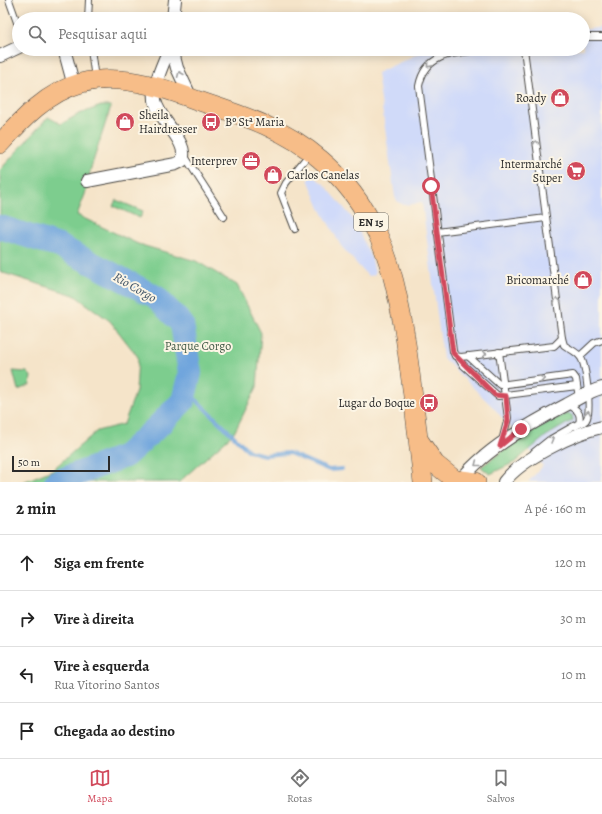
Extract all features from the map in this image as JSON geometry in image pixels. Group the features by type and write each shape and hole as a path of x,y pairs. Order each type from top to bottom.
{"main road":[{"name":"EN 15","path":"0,144 21,121 38,106 56,94 74,86 95,81 118,80 155,87 264,124 311,152 338,176 357,200 378,234 385,252 399,304 419,441 423,482"},
{"name":"EN 15","path":"419,441 431,459 461,481"}],"street":[{"path":"174,12 175,0"},
{"path":"0,56 12,50"},
{"path":"66,56 74,86"},
{"path":"87,181 176,164 182,161 183,154 179,140 158,110 155,87 167,56"},
{"path":"173,56 191,98"},
{"path":"461,481 468,471 527,426 567,404 581,392 602,388"},
{"path":"504,482 522,465 561,442 602,427"}],"lane":[{"path":"9,0 13,12"},
{"path":"88,12 89,0"},
{"path":"590,37 602,37"},
{"path":"92,56 95,81"},
{"path":"442,56 428,65 420,82 419,96 453,351 455,356 458,357 462,364 495,395 506,396 581,392"},
{"path":"525,56 562,338 565,346 580,356 583,362 581,392"},
{"path":"295,229 281,193 286,183 311,152"},
{"path":"183,154 224,218"},
{"path":"437,232 546,218"},
{"path":"458,357 554,346 562,338"},
{"path":"580,356 594,342 602,340"},
{"path":"499,352 506,396 508,421 500,446"},
{"path":"468,356 496,383 504,385 572,375 576,378 587,418 585,422 546,442 522,465"},
{"path":"567,404 575,408 580,414 580,421 576,426"}],"shaded area":[{"path":"602,27 602,482 528,482 543,466 493,407 443,358 422,203 404,205 398,202 395,197 377,73 413,56 590,56 590,29"},
{"path":"312,175 325,185 354,220 372,260 375,273 374,275 369,276 364,272 341,246 320,208 308,179"}],"green space":[{"name":"Parque Corgo","path":"101,106 111,106 90,171 89,184 77,215 138,244 196,261 237,285 261,333 257,387 234,433 179,482 23,482 52,470 97,431 124,424 136,391 138,357 110,321 74,295 0,272 0,170 48,117 61,124 79,114"},
{"path":"116,200 143,211 140,218 113,206"},
{"path":"13,371 27,372 31,376 30,385 18,390"},
{"path":"566,414 572,415 573,420 546,436 515,462 490,474 481,467 533,431"}],"waterway":[{"name":"Rio Corgo","path":"0,227 59,246 156,297 182,324 190,373 183,401 125,456 56,482"},
{"path":"186,390 249,451 264,455 289,453 329,470 342,469"}],"place":[{"name":"Roady","path":"560,98"},
{"name":"Sheila Hairdresser","path":"125,122"},
{"name":"Bº Stª Maria","path":"211,122"},
{"name":"Interprev","path":"251,161"},
{"name":"Intermarché Super","path":"576,171"},
{"name":"Carlos Canelas","path":"273,175"},
{"name":"Bricomarché","path":"583,280"},
{"name":"Lugar do Boque","path":"429,403"}],"route":[{"path":"431,186 453,353 458,357 462,364 495,395 506,396 508,421 500,446 521,429"}]}
